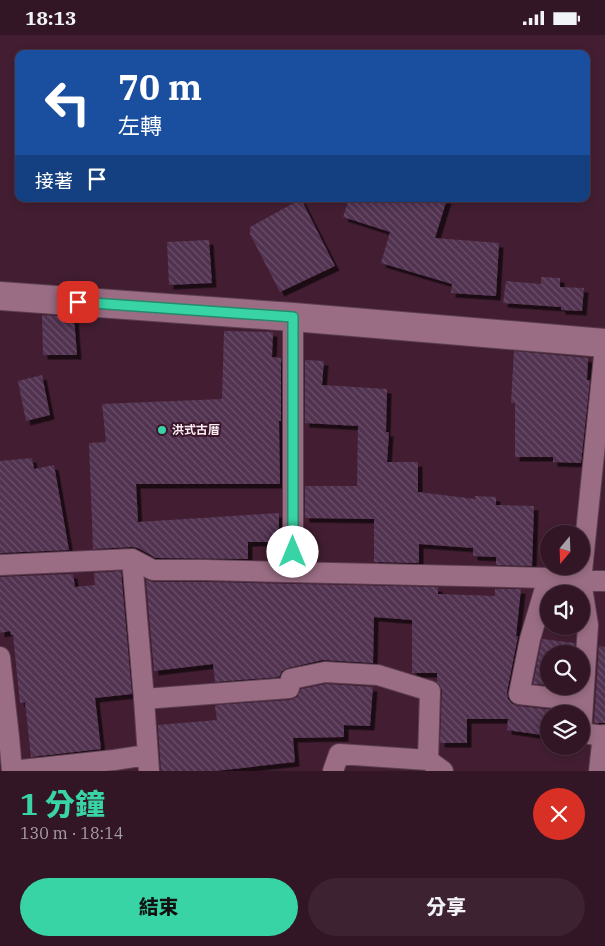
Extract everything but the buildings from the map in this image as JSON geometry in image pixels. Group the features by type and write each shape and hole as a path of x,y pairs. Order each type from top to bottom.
{"main road":[{"path":"0,297 293,317 605,343"}],"street":[{"path":"293,317 293,572"},
{"path":"599,771 604,736 581,733 588,625 581,581 605,347"},
{"path":"0,657 4,738 12,771 114,760 148,763 132,559"},
{"path":"0,565 132,559 153,570 548,578 605,581"},
{"path":"548,578 530,639 519,694 583,701"},
{"path":"144,699 289,688 291,679 325,672 378,675 430,691 435,765 339,754 332,771"}],"place":[{"name":"洪式古厝","path":"162,430"}],"route":[{"path":"78,302 293,317 293,552"}]}
